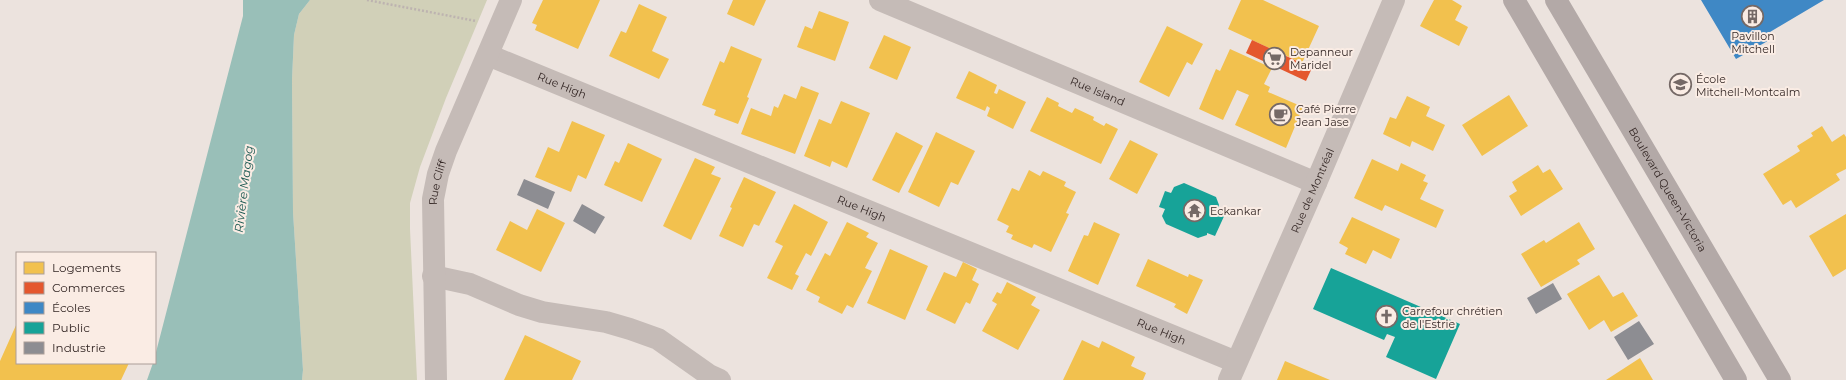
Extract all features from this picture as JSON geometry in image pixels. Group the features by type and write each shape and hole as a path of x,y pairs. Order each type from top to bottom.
{"main road":[{"path":"1514,0 1736,380"},
{"name":"Boulevard Queen-Victoria","path":"1558,3 1780,380"}],"street":[{"name":"Rue Cliff","path":"436,380 432,199 438,174 511,0"},
{"name":"Rue Island","path":"880,0 1316,183"},
{"name":"Rue de Montréal","path":"1232,371 1316,183 1394,0"},
{"name":"Rue High","path":"488,55 1232,371"},
{"path":"433,276 470,284 534,310 606,322 637,331 658,339 709,375 720,380"},
{"path":"1762,349 1766,380"}],"path":[{"path":"367,0 482,22"}],"green space":[{"path":"310,0 487,0 446,98 420,167 410,203 417,380 302,380 303,370 293,212 292,80 294,35 299,14"}],"water":[{"name":"Rivière Magog","path":"243,0 310,0 299,14 294,35 292,80 293,212 303,370 302,380 147,380 153,364 156,364 156,352 243,16"}],"building: Logements":[{"path":"543,0 600,0 578,49 535,30 537,25 532,23"},
{"path":"733,0 766,0 754,26 727,14"},
{"path":"1241,0 1263,0 1319,26 1302,63 1228,29"},
{"path":"1434,0 1452,0 1462,6 1455,20 1468,27 1459,46 1420,26"},
{"path":"639,4 667,17 652,51 669,59 659,79 609,56 621,31 626,33"},
{"path":"819,11 849,22 835,61 797,47 805,26 812,29"},
{"path":"1167,26 1203,44 1192,65 1187,62 1169,97 1139,82"},
{"path":"884,35 911,47 897,80 869,68"},
{"path":"731,46 762,59 747,97 749,98 738,124 714,115 716,110 702,105 720,61 724,63"},
{"path":"1230,49 1272,68 1264,84 1270,87 1268,92 1303,107 1286,148 1235,125 1249,95 1237,90 1223,120 1199,109 1216,69 1220,71"},
{"path":"969,71 997,85 994,93 997,94 999,89 1026,102 1013,129 987,116 990,108 987,106 985,111 956,98"},
{"path":"801,86 819,93 795,154 741,134 751,108 771,116 774,106 778,108 784,94 796,99"},
{"path":"1509,95 1528,126 1482,156 1462,125"},
{"path":"1407,96 1430,107 1426,116 1445,125 1433,151 1412,141 1410,147 1383,134 1390,117 1396,119"},
{"path":"1047,97 1059,103 1058,106 1072,113 1075,108 1094,117 1093,120 1104,126 1106,123 1118,129 1101,164 1030,131"},
{"path":"841,101 870,113 847,168 832,161 830,167 804,156 819,119 831,124"},
{"path":"572,121 605,135 586,179 578,175 571,192 535,177 548,147 559,152"},
{"path":"1822,126 1832,142 1844,134 1846,137 1846,169 1836,174 1840,180 1796,208 1791,200 1783,205 1763,174 1800,151 1797,146 1813,136 1811,133"},
{"path":"896,132 923,146 899,193 872,180"},
{"path":"936,132 975,151 958,185 951,182 939,207 908,192"},
{"path":"1130,140 1158,154 1137,194 1109,179"},
{"path":"628,143 662,159 642,202 604,185 615,161 619,163"},
{"path":"695,158 715,167 711,174 721,178 691,240 663,226"},
{"path":"1372,159 1398,171 1401,163 1426,175 1423,181 1428,183 1420,199 1444,210 1436,228 1385,205 1382,211 1354,198"},
{"path":"1538,165 1543,173 1550,169 1563,189 1521,216 1509,196 1517,191 1512,182"},
{"path":"1029,170 1040,176 1043,171 1066,182 1064,186 1076,192 1066,213 1069,214 1051,252 1034,244 1032,248 1011,239 1013,235 1006,232 1009,226 997,220 1012,188 1019,191"},
{"path":"744,177 776,192 759,226 754,224 743,247 719,236"},
{"path":"794,204 828,222 811,256 806,253 795,274 799,276 792,290 767,278 783,246 775,242"},
{"path":"537,209 565,223 541,272 496,250 510,221 527,230"},
{"path":"1846,214 1846,269 1833,277 1809,236"},
{"path":"1352,217 1400,239 1391,259 1373,250 1366,264 1345,254 1348,248 1339,243"},
{"path":"847,222 869,233 866,237 878,243 865,268 872,271 853,308 847,305 842,314 818,302 820,297 806,290 825,253 830,256"},
{"path":"1094,222 1120,234 1098,285 1068,271 1084,235 1088,236"},
{"path":"1579,222 1595,249 1577,260 1580,264 1541,287 1521,254 1544,240 1546,243"},
{"path":"890,249 928,266 905,320 867,303"},
{"path":"1148,259 1188,277 1189,274 1203,280 1187,314 1174,307 1176,304 1136,286"},
{"path":"963,262 977,269 972,280 979,284 970,304 966,302 955,324 926,310 944,272 956,277"},
{"path":"1599,275 1613,297 1623,292 1638,316 1611,332 1604,320 1589,330 1567,294"},
{"path":"1007,282 1036,297 1031,305 1040,310 1018,350 982,331 997,304 992,301 997,292 1001,294"},
{"path":"16,325 16,364 129,364 121,380 0,380 0,361"},
{"path":"525,335 581,361 572,380 504,380"},
{"path":"1082,340 1099,348 1102,341 1135,357 1131,366 1146,373 1143,380 1063,380"},
{"path":"1640,358 1653,380 1606,380"},
{"path":"1285,361 1330,380 1277,380"}],"building: Commerces":[{"name":"Depanneur Maridel","path":"1252,40 1312,68 1306,81 1246,53"}],"building: Écoles":[{"name":"Pavillon Mitchell","path":"1701,0 1824,0 1770,32 1773,38 1736,59"}],"building: Public":[{"name":"Eckankar","path":"1184,183 1216,197 1219,205 1218,208 1226,212 1215,236 1207,233 1207,235 1198,238 1166,224 1162,216 1165,209 1159,207 1165,191 1171,193 1174,187"},
{"name":"Carrefour chrétien de l'Estrie","path":"1331,268 1460,324 1436,379 1386,357 1395,337 1387,334 1384,340 1313,309"}],"building: Industrie":[{"path":"524,179 555,192 548,209 517,195"},
{"path":"582,204 605,217 595,234 573,221"},
{"path":"1553,283 1562,299 1536,314 1527,298"},
{"path":"1639,321 1654,344 1628,360 1614,337"}],"place":[{"name":"Pavillon Mitchell","path":"1753,16"},
{"name":"Depanneur Maridel","path":"1274,58"},
{"name":"École Mitchell-Montcalm","path":"1681,85"},
{"name":"Café Pierre Jean Jase","path":"1280,115"},
{"name":"Eckankar","path":"1194,211"},
{"name":"Carrefour chrétien de l'Estrie","path":"1387,317"}]}
